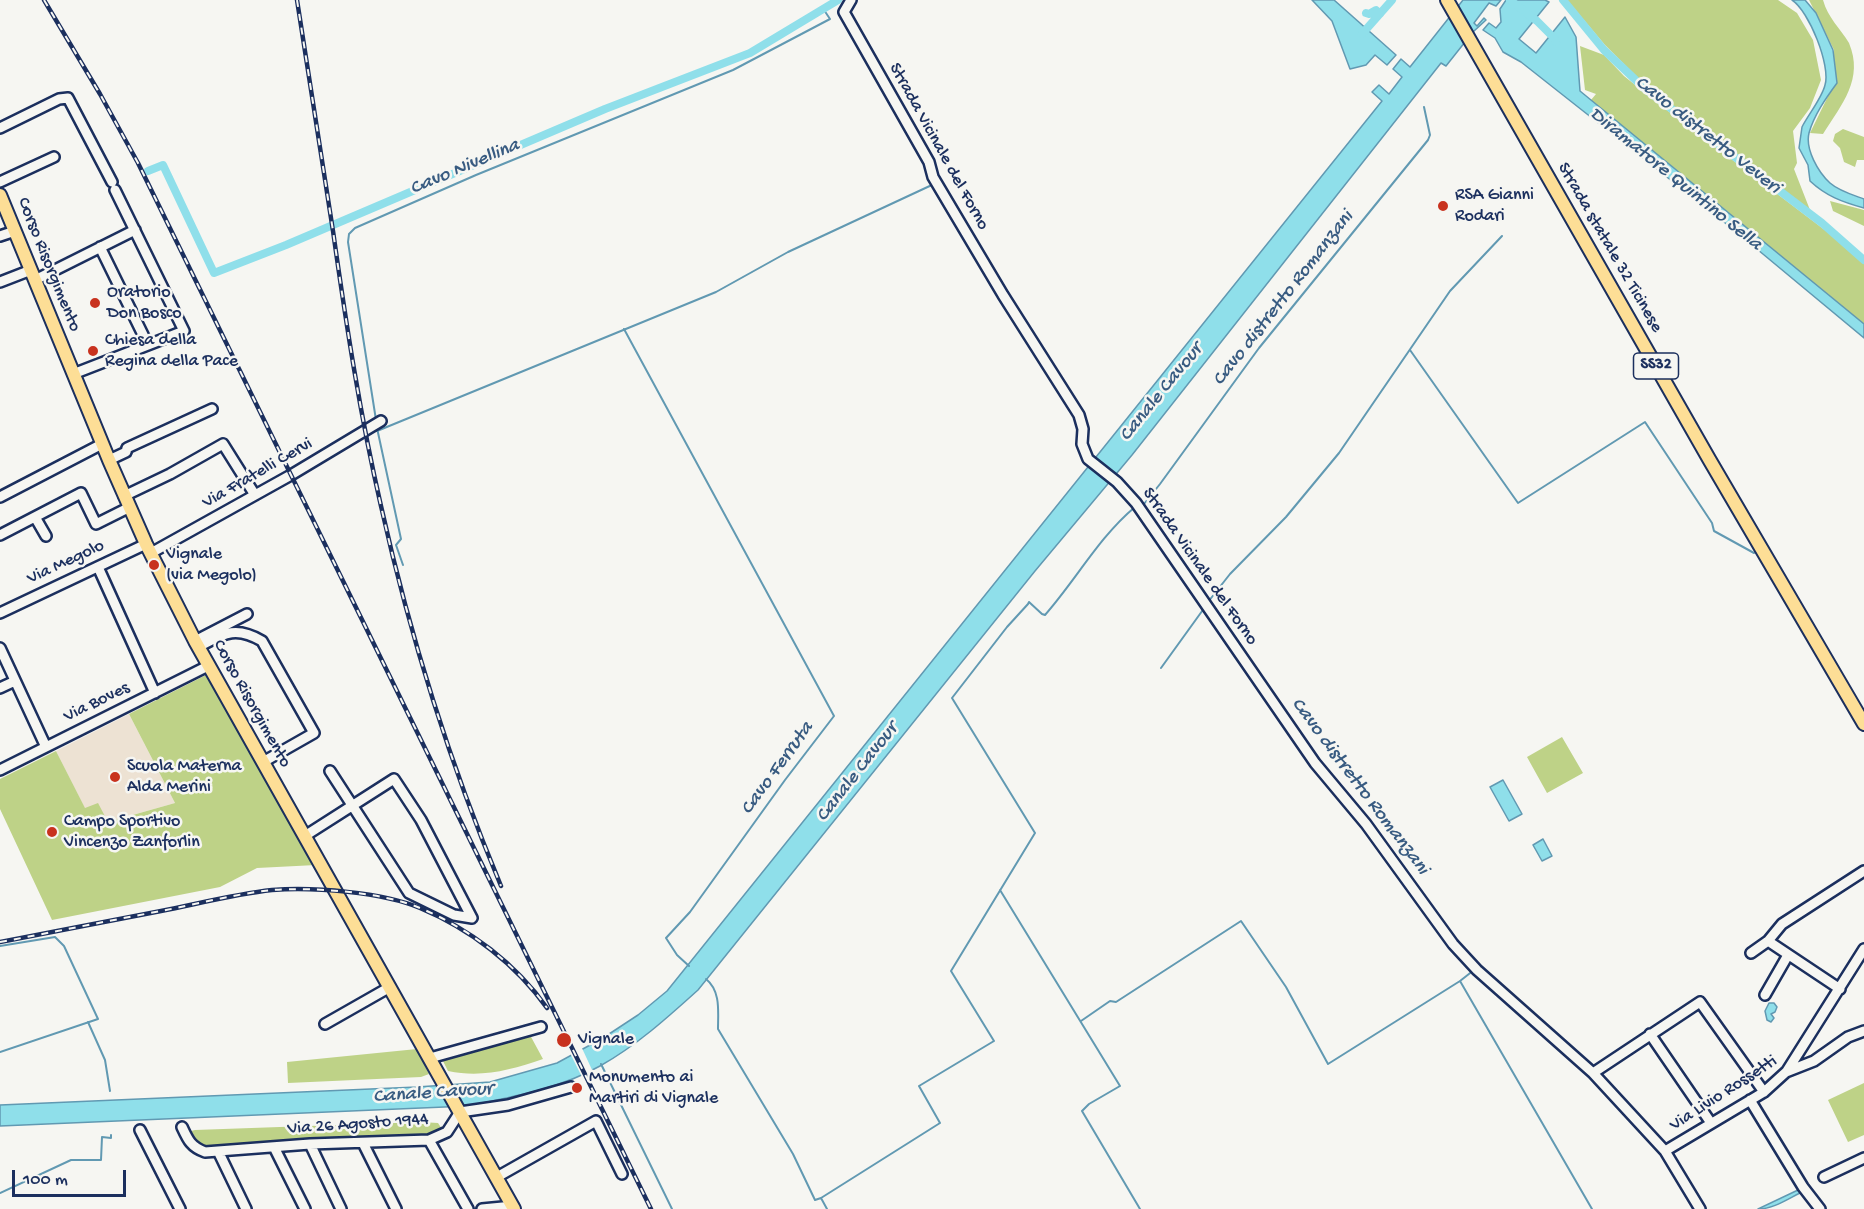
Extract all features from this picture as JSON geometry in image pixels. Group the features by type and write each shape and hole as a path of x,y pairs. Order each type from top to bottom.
{"main road":[{"name":"Strada statale 32 Ticinese","path":"1450,5 1864,724"},
{"name":"Corso Risorgimento","path":"0,195 127,502 196,644 514,1208"}],"street":[{"name":"Strada Vicinale del Forno","path":"850,0 844,12 929,162 936,183 1079,415 1083,429 1082,444 1088,459 1118,482 1138,506 1315,763 1365,824 1454,944 1476,968 1593,1073 1665,1151 1700,1209"},
{"path":"0,128 59,99 68,98 114,186 184,331 73,374"},
{"path":"0,182 54,157"},
{"path":"0,282 33,275 135,230"},
{"path":"0,236 15,231"},
{"path":"100,247 148,345"},
{"path":"109,460 126,452 127,448 212,410"},
{"name":"Via Fratelli Cervi","path":"149,549 255,495 378,424"},
{"path":"0,497 102,444"},
{"path":"0,535 81,493 96,524 171,474 223,444 255,495"},
{"path":"35,517 46,536"},
{"name":"Via Megolo","path":"0,612 98,567 149,549"},
{"path":"98,567 155,693"},
{"path":"196,644 247,614"},
{"path":"196,644 233,631 255,636 262,641 314,733 263,762"},
{"path":"0,648 46,747"},
{"name":"Via Boves","path":"0,770 208,666"},
{"path":"0,688 15,681"},
{"path":"305,836 353,805 394,779 421,820 471,918 454,915 409,893 353,805 330,771"},
{"path":"1751,953 1768,941 1782,924 1864,871"},
{"path":"1768,941 1840,989"},
{"path":"1786,1072 1864,949"},
{"path":"1765,995 1788,955"},
{"path":"325,1024 390,987"},
{"path":"1593,1073 1700,1002 1764,1092"},
{"path":"430,1058 541,1027"},
{"name":"Via Livio Rossetti","path":"1665,1151 1764,1092 1786,1072 1814,1061 1848,1037 1864,1031"},
{"path":"1650,1034 1711,1124"},
{"path":"460,1110 507,1105 571,1087"},
{"path":"1750,1100 1803,1186 1820,1209"},
{"name":"Via 26 Agosto 1944","path":"182,1127 194,1148 205,1152 310,1144 429,1140 447,1132 460,1110"},
{"path":"497,1177 596,1121 622,1174"},
{"path":"140,1130 180,1209"},
{"path":"429,1140 468,1209"},
{"path":"363,1143 396,1209"},
{"path":"310,1144 341,1209"},
{"path":"274,1147 305,1209"},
{"path":"218,1151 246,1209"},
{"path":"1824,1177 1864,1158"},
{"path":"482,1209 514,1208"}],"shaded area":[{"name":"Scuola Materna Alda Merini","path":"129,714 175,803 108,822 85,809 56,751"}],"green space":[{"path":"1567,0 1778,0 1797,13 1813,40 1821,80 1810,108 1793,131 1797,163 1794,169 1810,210 1643,83 1605,45"},
{"path":"1809,0 1823,0 1831,18 1849,43 1853,56 1854,68 1849,91 1823,134 1810,133 1833,86 1834,50"},
{"path":"1580,46 1604,55 1624,76 1660,105 1834,237 1864,263 1864,324 1591,100 1596,94 1585,90"},
{"path":"1843,129 1864,137 1864,160 1857,160 1855,167 1844,162 1840,148 1833,141 1835,134"},
{"path":"1830,201 1864,210 1864,226 1833,211"},
{"path":"206,675 316,865 257,868 220,887 52,920 0,809 0,779 56,751 85,808 98,803 108,822 175,803 129,714"},
{"path":"1562,737 1583,773 1547,793 1527,757"},
{"path":"530,1035 543,1059 496,1072 473,1074 448,1071 442,1059"},
{"path":"417,1049 429,1074 421,1077 288,1083 287,1062"},
{"path":"1864,1083 1864,1135 1848,1142 1828,1100"},
{"path":"438,1123 442,1129 428,1137 200,1148 189,1136 191,1131 195,1130"}],"water":[{"path":"1312,0 1334,0 1396,55 1387,65 1375,55 1366,65 1350,69 1332,21"},
{"name":"Canale Cavour","path":"1463,0 1501,0 1496,6 1489,3 1474,23 1477,26 1484,18 1486,20 1473,32 1469,27 1465,42 1446,66 1441,63 1132,455 1035,571 698,990 639,1041 600,1066 568,1081 468,1106 0,1126 0,1105 490,1082 557,1063 603,1038 638,1015 667,991 1382,101 1372,92 1379,85 1389,94 1402,77 1393,69 1401,59 1410,67"},
{"name":"Diramatore Quintino Sella","path":"1506,0 1545,0 1549,2 1519,39 1536,53 1565,17 1576,37 1580,91 1864,324 1864,338 1734,230 1521,62 1503,52 1495,38 1483,30 1489,23 1496,28 1501,22 1500,9"},
{"path":"1792,0 1805,0 1816,13 1833,50 1837,83 1811,126 1808,139 1811,153 1825,178 1838,188 1864,199 1864,208 1835,198 1810,181 1808,165 1799,148 1802,127 1825,85 1825,65 1817,40 1805,15"},
{"path":"1503,780 1522,814 1509,821 1490,787"},
{"path":"1543,839 1552,856 1542,861 1533,845"},
{"path":"1769,1003 1774,1003 1777,1007 1771,1014 1774,1018 1771,1022 1767,1020 1765,1011"},
{"path":"1798,1190 1800,1193 1779,1204 1758,1209"}],"pier":[{"path":"581,1046 593,1072 582,1077 570,1053"}],"waterway":[{"name":"Cavo Nivellina","path":"148,171 163,165 214,273 286,245 605,109 750,53 838,0"},
{"name":"Cavo distretto Veveri","path":"1362,34 1392,0"},
{"path":"1510,0 1537,21 1556,42"},
{"name":"Cavo distretto Veveri","path":"1563,0 1604,50 1644,88 1822,223 1864,260"},
{"path":"376,420 348,242 349,234 355,228 476,175 733,70 830,19 824,10"},
{"name":"Cavo Nivellina","path":"1366,13 1369,14 1376,10 1380,14"},
{"name":"Cavo distretto Romanzani","path":"1144,504 1259,348 1428,140 1430,135 1424,107"},
{"path":"938,181 940,179 948,193"},
{"path":"377,431 716,292 788,252 934,184"},
{"name":"Cavo distretto Romanzani","path":"1208,602 1230,574 1286,517 1339,453 1450,291 1502,236"},
{"name":"Cavo Ferruta","path":"624,329 834,716 690,912 666,938 677,955 689,966"},
{"name":"Cavo distretto Romanzani","path":"1410,350 1518,503 1645,422 1712,523 1714,531 1754,553"},
{"path":"377,428 401,539 396,545 403,565"},
{"name":"Cavo distretto Romanzani","path":"821,1198 940,1123 919,1086 994,1041 951,971 1035,833 952,698 1029,602 1045,615 1099,545 1135,507"},
{"name":"Cavo distretto Romanzani","path":"1161,668 1205,607"},
{"name":"Cavo distretto Romanzani","path":"1298,730 1330,774"},
{"name":"Cavo distretto Romanzani","path":"1000,890 1120,1086 1089,1104 1082,1111 1140,1209"},
{"name":"Cavo distretto Romanzani","path":"1081,1021 1110,1001 1116,1002 1241,921 1286,987 1328,1064 1460,981 1592,1209"},
{"path":"0,946 55,937 64,946 98,1019 0,1052"},
{"name":"Cavo distretto Romanzani","path":"1460,981 1474,970"},
{"name":"Cavo Ferruta","path":"706,979 714,989 716,996 718,1029 793,1154 815,1200 821,1198"},
{"path":"88,1022 105,1060 110,1091"},
{"path":"601,1064 672,1209"},
{"path":"0,1193 71,1160 101,1160 102,1137 111,1138 111,1135"},
{"name":"Cavo distretto Romanzani","path":"821,1198 827,1209"}],"railway":[{"path":"44,0 138,163 651,1209"},
{"path":"297,0 354,369 366,438 392,555 418,651 448,746 501,886"},
{"path":"0,942 272,890 327,890 368,894 420,908 457,926 491,949 521,977 547,1008"}],"place":[{"name":"RSA Gianni Rodari","path":"1443,206"},
{"name":"Oratorio Don Bosco","path":"95,303"},
{"name":"Chiesa della Regina della Pace","path":"93,351"},
{"name":"Vignale (via Megolo)","path":"154,565"},
{"name":"Scuola Materna Alda Merini","path":"115,777"},
{"name":"Campo Sportivo Vincenzo Zanforlin","path":"52,832"},
{"name":"Vignale","path":"564,1040"},
{"name":"Monumento ai Martiri di Vignale","path":"577,1088"}]}
